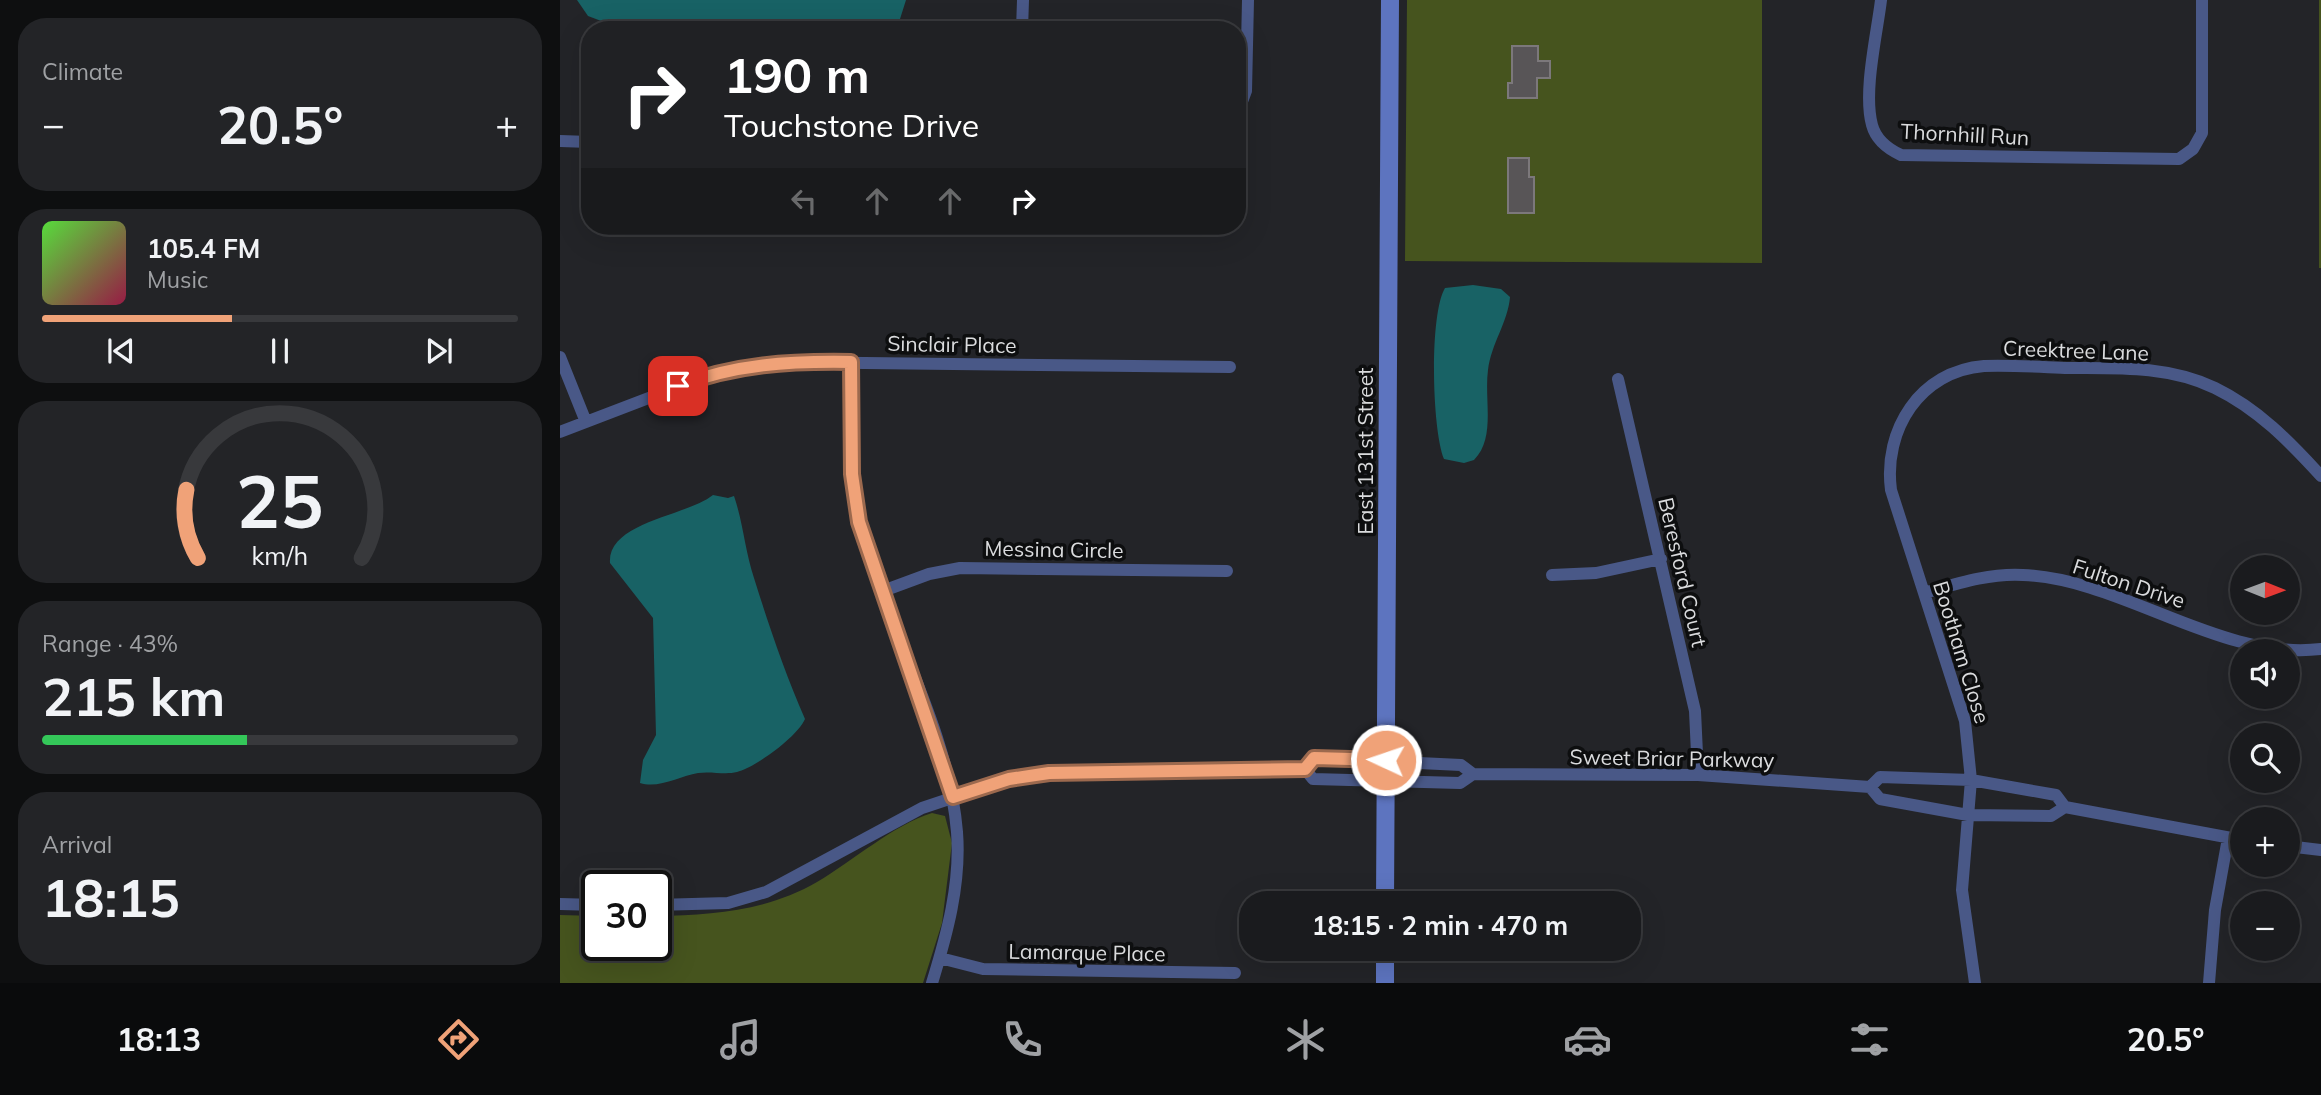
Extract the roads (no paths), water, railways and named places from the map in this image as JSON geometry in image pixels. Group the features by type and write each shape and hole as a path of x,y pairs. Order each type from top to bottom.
{"street":[{"path":"1023,0 1023,21"},
{"path":"1246,90 1248,0"},
{"name":"East 131st Street","path":"1385,891 1390,0"},
{"name":"Thornhill Run","path":"1881,0 1870,89 1872,125 1885,147 1901,155 2179,159 2193,149 2202,132 2202,0"},
{"path":"560,142 581,142"},
{"path":"560,356 586,422"},
{"name":"Sinclair Place","path":"560,432 725,370 777,362 1230,367"},
{"path":"851,362 853,492 859,522 953,797 957,872 953,907 932,983"},
{"name":"Creektree Lane","path":"1900,421 1909,405 1927,388 1956,372 1969,369 1983,366 2140,369 2171,373 2213,387 2249,407 2289,440 2321,475"},
{"name":"Beresford Court","path":"1618,379 1695,711 1698,775"},
{"name":"Bootham Close","path":"1900,421 1888,471 1891,490 1965,721 1970,780 1962,890 1975,983"},
{"path":"1552,575 1596,573 1661,559"},
{"name":"Messina Circle","path":"883,591 929,574 960,568 1227,571"},
{"name":"Fulton Drive","path":"1924,593 1999,575 2051,578 2260,645 2321,649"},
{"name":"Sweet Briar Parkway","path":"672,905 720,904 765,892 922,808 1009,779 1049,773 1305,769 1314,758 1461,765 1473,774"},
{"name":"Sweet Briar Parkway","path":"1305,769 1313,779 1460,783 1473,774 1698,775 1870,787 1880,799 1968,815 2051,816 2065,807"},
{"name":"Sweet Briar Parkway","path":"1870,787 1880,777 1970,780 2056,795 2065,807 2230,838"},
{"path":"2300,848 2321,850"},
{"path":"2209,983 2215,910 2230,857"},
{"path":"560,904 581,905"},
{"name":"Lamarque Place","path":"940,958 983,969 1235,973"},
{"path":"1385,961 1385,983"}],"water":[{"path":"577,0 906,0 898,21 601,21 588,16"},
{"path":"1473,285 1501,289 1510,297 1488,370 1485,441 1474,460 1464,463 1444,459 1440,444 1435,399 1434,346 1436,322 1445,288"},
{"path":"713,495 728,498 734,496 751,568 784,667 805,719 785,742 745,769 732,773 698,773 655,784 640,783 643,760 656,735 653,618 610,563 612,549 634,529"}]}
